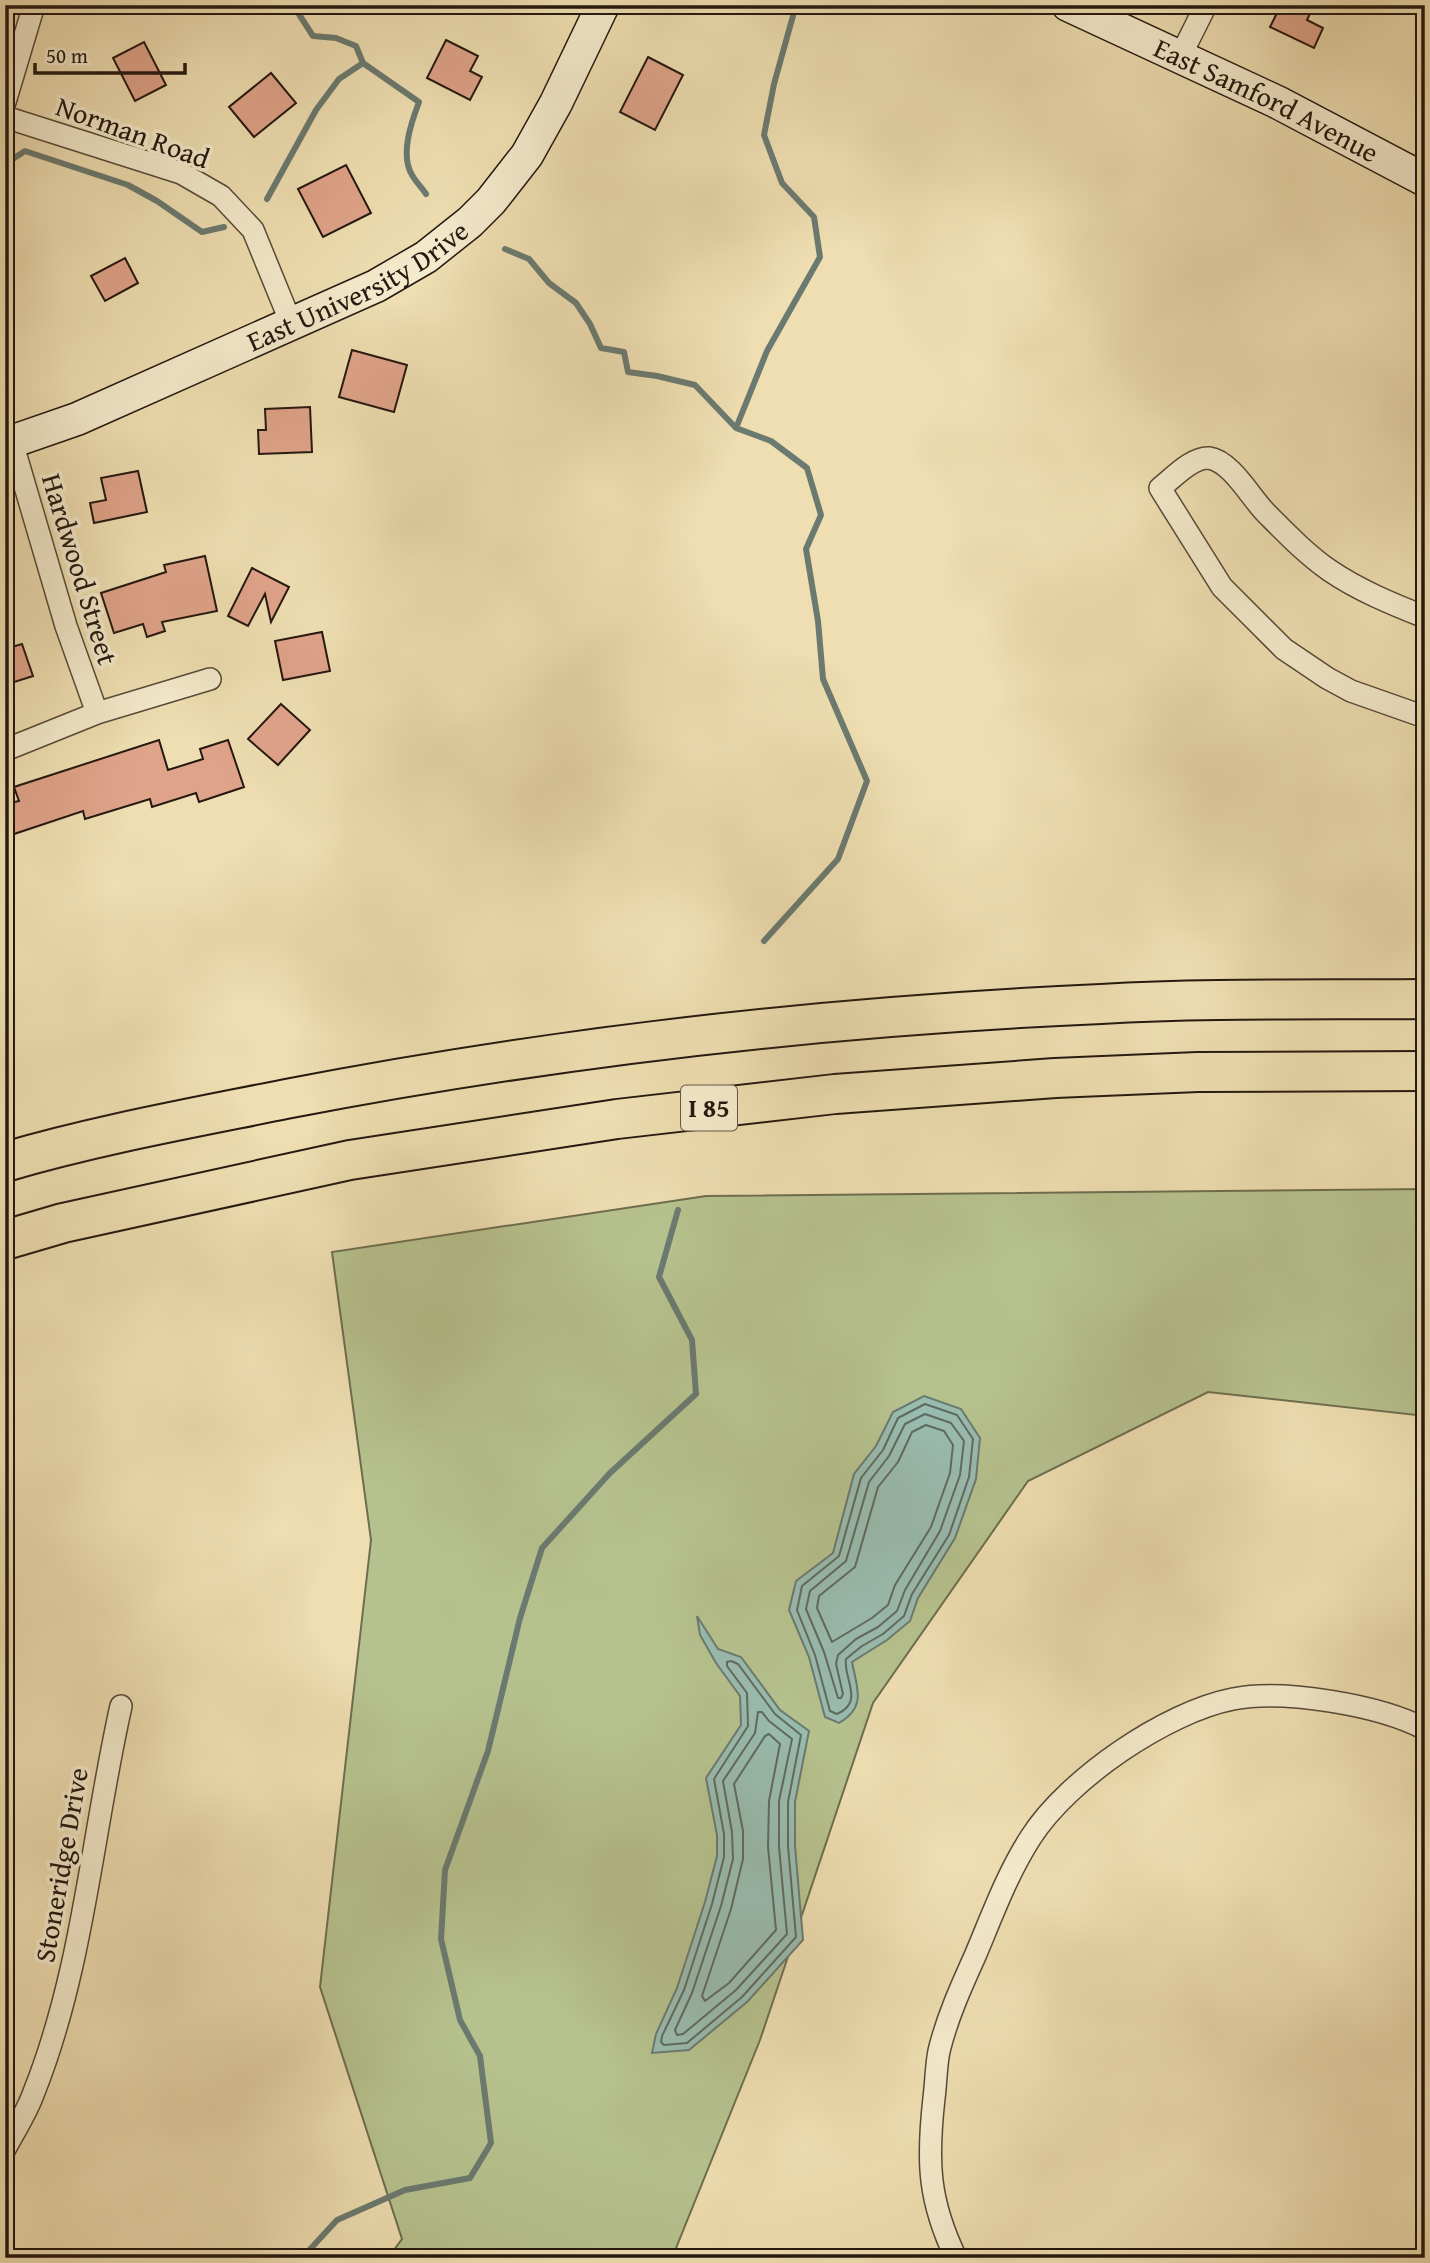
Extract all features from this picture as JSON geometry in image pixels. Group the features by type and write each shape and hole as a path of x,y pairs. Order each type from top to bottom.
{"highway":[{"path":"5,1162 174,1121 375,1082 664,1039 842,1020 1103,1003 1425,999"},
{"name":"I 85","path":"5,1240 62,1223 350,1160 617,1119 835,1094 1055,1078 1198,1072 1425,1070"}],"main road":[{"name":"East University Drive","path":"8,443 77,419 401,273 449,240 484,208 510,179 543,130 603,5"},
{"name":"East Samford Avenue","path":"1068,5 1277,102 1425,180"}],"street":[{"path":"5,102 34,5"},
{"path":"1180,57 1206,5"},
{"name":"Norman Road","path":"5,117 181,173 221,196 253,230 291,323"},
{"name":"Hardwood Street","path":"8,443 66,626 97,713"},
{"path":"1425,617 1384,601 1329,570 1261,508 1228,468 1218,461 1207,458 1194,462 1160,488 1222,587 1284,649 1351,691 1425,717"},
{"path":"5,750 97,713 210,679"},
{"path":"956,2258 932,2192 929,2144 939,2051 953,2007 1009,1877 1032,1835 1062,1799 1142,1737 1186,1715 1230,1700 1253,1696 1300,1698 1367,1709 1425,1729"},
{"name":"Stoneridge Drive","path":"5,2149 33,2094 56,2029 74,1961 106,1773 121,1706"}],"green space":[{"path":"1425,1189 1425,1416 1208,1392 1028,1481 873,1703 760,2040 672,2258 388,2258 402,2239 320,1987 371,1540 332,1252 706,1196"}],"water":[{"path":"924,1396 961,1409 980,1438 976,1479 955,1538 918,1598 910,1621 887,1640 852,1662 857,1704 848,1717 839,1723 825,1717 809,1657 789,1610 796,1581 833,1553 854,1474 876,1446 893,1412"},
{"path":"697,1616 718,1649 741,1657 780,1710 809,1731 795,1802 795,1846 803,1940 747,2002 689,2050 652,2053 656,2034 677,1988 717,1856 717,1835 706,1778 741,1725 740,1696 700,1635"}],"building":[{"path":"1281,5 1314,5 1307,20 1323,28 1314,48 1270,27"},
{"path":"446,40 478,56 470,71 482,77 470,100 427,78"},
{"path":"144,42 166,85 135,101 113,58"},
{"path":"648,57 683,75 655,130 620,112"},
{"path":"271,73 296,103 254,137 229,107"},
{"path":"346,165 371,213 323,237 298,189"},
{"path":"125,258 138,283 105,301 91,276"},
{"path":"352,350 407,365 394,412 339,397"},
{"path":"310,407 312,452 259,454 258,430 266,430 265,409"},
{"path":"138,471 147,512 94,523 90,503 106,500 101,478"},
{"path":"205,556 217,611 162,622 165,631 147,637 143,624 114,633 101,593 166,572 164,565"},
{"path":"252,568 289,587 271,622 265,594 248,626 228,616"},
{"path":"322,632 330,671 283,680 275,641"},
{"path":"22,644 33,676 5,685 5,649"},
{"path":"281,704 310,730 278,765 248,739"},
{"path":"159,740 168,770 203,759 200,749 228,740 244,787 199,802 196,793 152,807 150,799 85,819 83,811 5,837 5,804 19,801 14,787"}],"waterway":[{"path":"293,5 313,36 336,38 356,46 363,63 419,102 410,129 407,158 412,175 426,194"},
{"path":"764,941 838,859 867,781 823,679 818,621 806,549 821,515 807,468 771,441 736,428 767,351 820,257 814,217 782,183 764,135 774,84 796,5"},
{"path":"267,199 316,110 339,79 363,63"},
{"path":"5,164 25,151 128,185 202,232 224,227"},
{"path":"505,249 529,259 549,283 576,303 601,348 624,352 628,372 695,385 736,428"},
{"path":"302,2258 337,2220 405,2190 470,2178 491,2143 480,2056 460,2020 441,1939 445,1870 488,1751 520,1618 542,1548 610,1473 696,1394 692,1340 659,1277 678,1210"}]}
